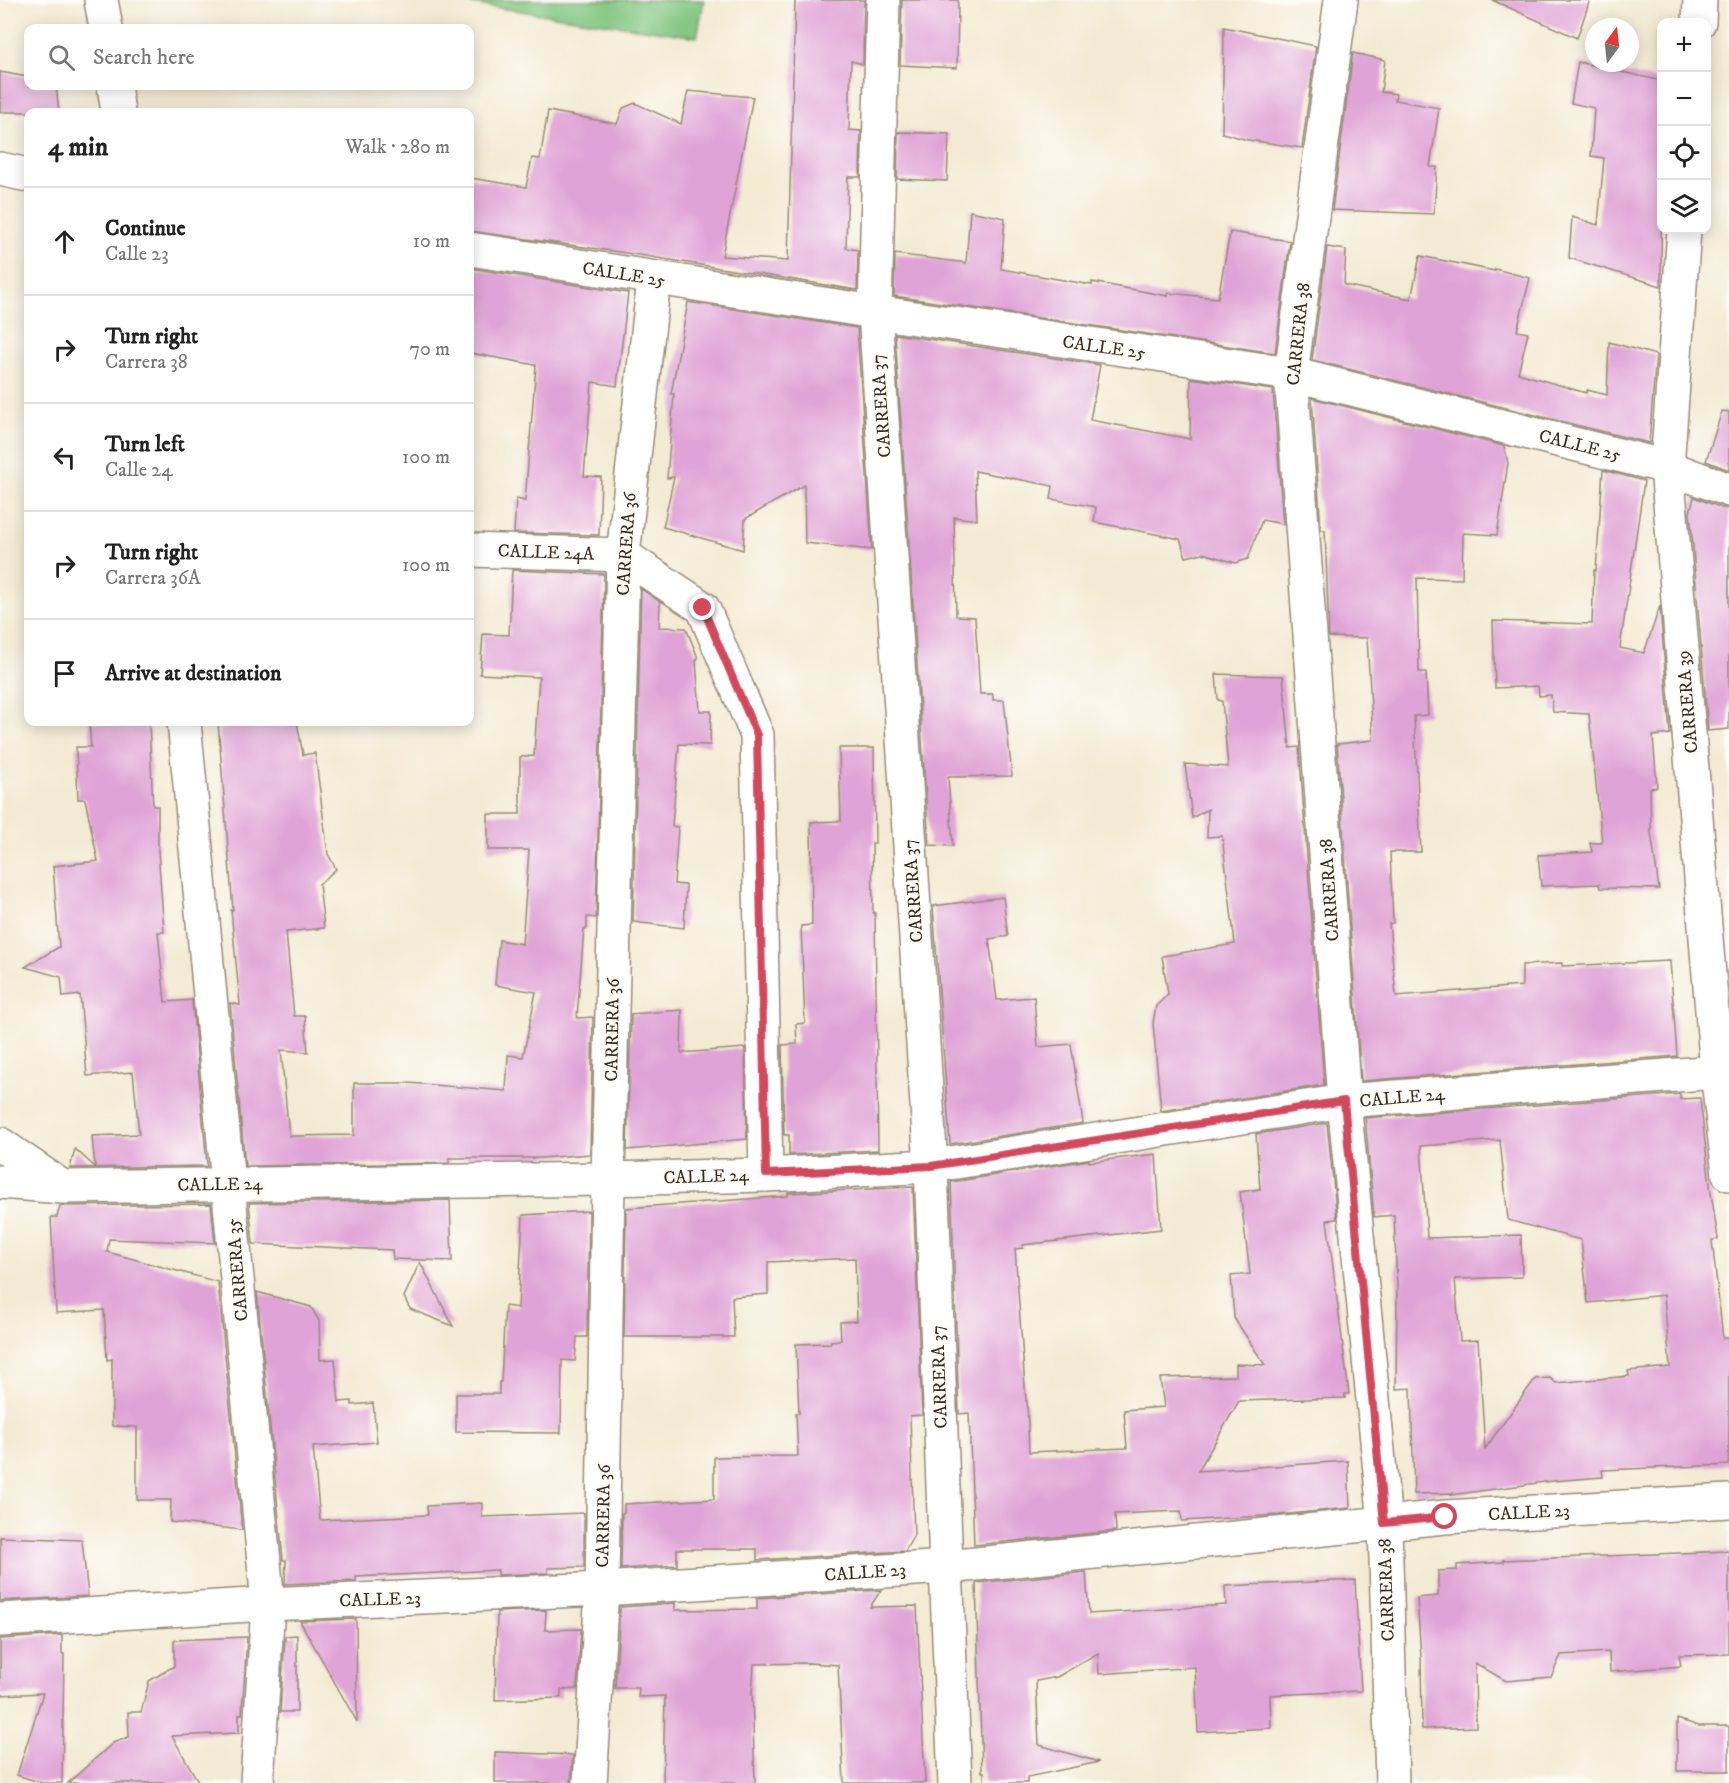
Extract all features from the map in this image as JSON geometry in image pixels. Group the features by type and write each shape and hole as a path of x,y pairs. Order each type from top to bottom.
{"street":[{"path":"101,0 105,24"},
{"name":"CARRERA 37","path":"884,0 875,312 931,1166 955,1783"},
{"name":"CARRERA 38","path":"1341,0 1291,374 1344,1101 1384,1523 1392,1783"},
{"path":"1699,18 1700,0"},
{"path":"115,90 117,108"},
{"path":"0,169 24,174"},
{"name":"CARRERA 39","path":"1684,234 1667,467 1723,1071 1729,1174"},
{"name":"CALLE 25","path":"474,250 654,279 1291,374 1667,467 1729,490"},
{"name":"CARRERA 36","path":"590,1783 602,1589 608,1179 623,555 654,279"},
{"name":"CALLE 24A","path":"474,550 623,555"},
{"path":"623,555 703,608 757,735 766,1174"},
{"name":"CARRERA 35","path":"184,726 268,1604 257,1783"},
{"name":"CALLE 24","path":"0,1182 63,1187 608,1179 931,1166 1344,1101 1723,1071"},
{"path":"0,1144 63,1187"},
{"name":"CALLE 23","path":"0,1620 268,1604 602,1589 946,1567 1445,1517 1729,1501"}],"green space":[{"path":"445,0 704,0 697,37"}],"building":[{"path":"795,0 864,0 863,64 851,61 849,130 861,131 860,177 848,177 846,248 858,250 857,290 633,254 474,232 474,179 526,187 532,158 540,159 548,111 617,124 623,108 635,103 681,124 688,91 753,97 722,256 788,261"},
{"path":"902,0 958,0 957,68 900,65"},
{"path":"1492,0 1590,0 1577,38"},
{"path":"1224,27 1316,46 1302,148 1248,140 1222,133"},
{"path":"1353,53 1385,60 1381,92 1396,94 1395,100 1439,108 1430,167 1437,167 1434,214 1332,210"},
{"path":"1578,62 1585,64 1585,72 1622,72 1657,80 1657,234 1661,234 1661,286 1569,258 1572,217 1598,225 1604,158 1591,156 1594,108 1571,103"},
{"path":"0,72 24,76 24,90 56,90 59,108 24,108 24,112 0,112"},
{"path":"898,132 949,134 947,181 897,179"},
{"path":"970,211 1005,218 1001,269 1168,296 1168,293 1218,298 1230,232 1290,241 1275,353 894,296 895,254 966,263"},
{"path":"1327,247 1346,250 1344,285 1411,299 1420,256 1495,271 1495,269 1530,278 1517,331 1528,333 1518,373 1586,393 1587,390 1607,395 1609,342 1656,355 1649,443 1312,360"},
{"path":"474,269 628,293 617,386 592,382 584,476 601,477 599,535 514,533 516,499 525,501 536,365 474,354"},
{"path":"688,302 857,328 872,550 805,543 804,485 745,519 743,550 663,527 674,477 667,478 674,394 671,394"},
{"path":"895,334 1100,365 1090,420 1190,439 1191,378 1273,390 1283,524 1262,520 1248,559 1236,563 1203,553 1186,557 1180,539 1094,522 1096,507 1051,499 1053,486 975,471 977,520 954,517 956,616 975,617 980,694 993,694 993,700 1004,700 1012,776 948,777 953,846 929,845"},
{"path":"1312,398 1504,446 1508,463 1497,535 1463,533 1462,579 1417,578 1419,672 1426,672 1428,715 1414,716 1421,852 1390,852 1393,923 1389,924 1396,996 1522,986 1522,965 1562,963 1562,966 1670,961 1677,1056 1361,1081 1337,744 1373,740 1367,638 1329,637 1325,530 1321,530"},
{"path":"1722,411 1729,412 1729,470 1706,461"},
{"path":"1603,470 1644,481 1620,648 1644,653 1660,606 1670,734 1653,736 1657,787 1650,788 1651,832 1659,889 1600,888 1599,884 1541,886 1538,855 1592,852 1590,843 1602,843 1589,714 1553,712 1551,695 1539,696 1538,686 1495,688 1493,621 1592,624 1594,570 1596,571"},
{"path":"1694,497 1722,508 1729,508 1729,729 1708,731 1690,512"},
{"path":"512,570 604,574 596,918 587,917 587,929 584,929 577,1018 593,1017 590,1154 540,1158 449,1158 449,1163 245,1166 230,1003 240,1005 218,726 298,726 303,755 315,753 328,854 336,869 319,884 324,928 286,932 294,1016 305,1016 308,1052 281,1050 289,1136 354,1135 354,1083 409,1083 506,1091 508,1055 523,1057 536,992 495,985 499,940 522,944 529,850 488,850 488,814 520,814 520,757 534,756 539,677 480,674 483,634 509,635"},
{"path":"641,589 660,602 659,627 686,628 698,658 696,661 700,711 711,711 710,745 679,744 672,826 678,827 674,884 686,885 684,928 633,922"},
{"path":"1216,674 1283,676 1290,748 1299,747 1324,1085 1161,1111 1153,1023 1156,1006 1168,994 1162,956 1235,944 1222,836 1207,837 1208,809 1192,818 1185,764 1228,767 1222,701 1218,700"},
{"path":"89,726 149,726 153,806 158,806 158,850 164,932 158,932 165,1002 192,1000 207,1166 70,1168 75,1149 95,1167 92,1136 139,1134 133,1072 87,1076 80,995 63,997 61,977 25,967 59,947 53,866 98,861 85,799 78,799 76,747 91,747"},
{"path":"839,748 874,748 875,844 872,843 878,1150 789,1155 789,1135 784,1135 782,1045 797,1044 796,1024 805,1023 801,926 812,925 811,822 841,821"},
{"path":"1003,897 1008,936 989,939 997,1000 1034,997 1038,1047 1071,1044 1083,1123 950,1144 933,906"},
{"path":"682,1010 681,1053 745,1048 747,1139 627,1150 631,1014"},
{"path":"1680,1094 1680,1099 1700,1098 1718,1239 1712,1240 1723,1338 1728,1338 1729,1465 1602,1470 1603,1477 1552,1481 1451,1495 1453,1493 1414,1494 1411,1388 1396,1389 1397,1287 1394,1215 1374,1217 1365,1118","holes":["1500,1140 1508,1220 1581,1240 1588,1303 1664,1295 1670,1367 1628,1371 1629,1376 1556,1383 1550,1378 1535,1379 1485,1449 1478,1340 1460,1341 1455,1279 1522,1277 1521,1235 1427,1238 1421,1146"]},
{"path":"1327,1123 1337,1219 1327,1220 1349,1394 1345,1394 1345,1398 1239,1401 1198,1471 1348,1461 1350,1508 1182,1521 1181,1511 1115,1514 1116,1531 974,1545 969,1413 959,1414 951,1182 1089,1160 1089,1162 1156,1154 1161,1229 1023,1245 1023,1248 1015,1249 1029,1452 1127,1448 1124,1410 1164,1407 1160,1378 1236,1376 1236,1364 1265,1365 1234,1318 1231,1276 1250,1274 1240,1192 1260,1189 1256,1134"},
{"path":"913,1187 922,1415 910,1416 914,1535 905,1551 757,1560 757,1549 677,1549 677,1565 621,1569 624,1504 714,1499 714,1457 798,1456 796,1344 831,1343 831,1341 841,1340 840,1322 857,1321 855,1258 768,1262 768,1294 732,1297 734,1337 624,1337 626,1208 788,1196 788,1193"},
{"path":"450,1200 452,1261 393,1259 392,1250 253,1244 249,1203"},
{"path":"211,1204 215,1243 109,1239 107,1252 218,1282 242,1530 170,1522 171,1500 137,1500 137,1427 112,1426 112,1359 107,1360 104,1310 56,1313 51,1217 57,1217 60,1206"},
{"path":"589,1211 587,1337 577,1337 575,1361 562,1360 561,1433 456,1432 456,1394 499,1394 505,1306 518,1308 523,1215"},
{"path":"420,1262 453,1326 410,1309 404,1297"},
{"path":"257,1292 311,1307 319,1321 320,1360 335,1359 339,1402 352,1401 352,1405 373,1403 377,1442 313,1447 320,1520 428,1515 427,1506 482,1503 482,1517 584,1513 584,1567 548,1568 548,1573 498,1575 498,1570 356,1577 356,1581 285,1584 286,1560 283,1560"},
{"path":"0,1537 82,1540 88,1596 0,1601"},
{"path":"1729,1551 1729,1654 1679,1655 1681,1666 1610,1672 1609,1652 1561,1655 1551,1677 1506,1681 1475,1663 1476,1727 1422,1729 1417,1598 1438,1596 1438,1571 1457,1570 1457,1565 1504,1562 1503,1560"},
{"path":"1086,1572 1089,1614 1226,1605 1225,1586 1355,1580 1361,1691 1270,1695 1271,1728 1198,1732 1195,1667 1099,1674 1098,1653 1057,1677 1036,1681 1039,1745 1099,1762 1027,1777 1027,1783 984,1783 976,1583"},
{"path":"881,1590 870,1607 917,1606 925,1783 844,1783 838,1665 809,1663 754,1664 752,1693 755,1783 663,1783 665,1696 638,1697 639,1688 615,1688 620,1607 675,1603 675,1610 757,1609 757,1598"},
{"path":"546,1610 545,1630 581,1629 577,1689 561,1690 561,1698 495,1700 497,1612"},
{"path":"356,1619 357,1722 300,1621"},
{"path":"62,1635 62,1654 64,1654 62,1783 42,1783 17,1775 43,1693 0,1695 0,1639"},
{"path":"297,1635 297,1712 280,1712 285,1636"},
{"path":"247,1637 239,1733 172,1736 199,1783 68,1783 113,1743 129,1737 128,1712 141,1712 149,1681 174,1666 174,1640"},
{"path":"1677,1719 1699,1726 1729,1726 1729,1771 1677,1771"},
{"path":"495,1752 573,1755 571,1783 495,1783"}],"route":[{"path":"703,608 757,735 766,1174 931,1166 1344,1101 1384,1523 1445,1517"}]}
